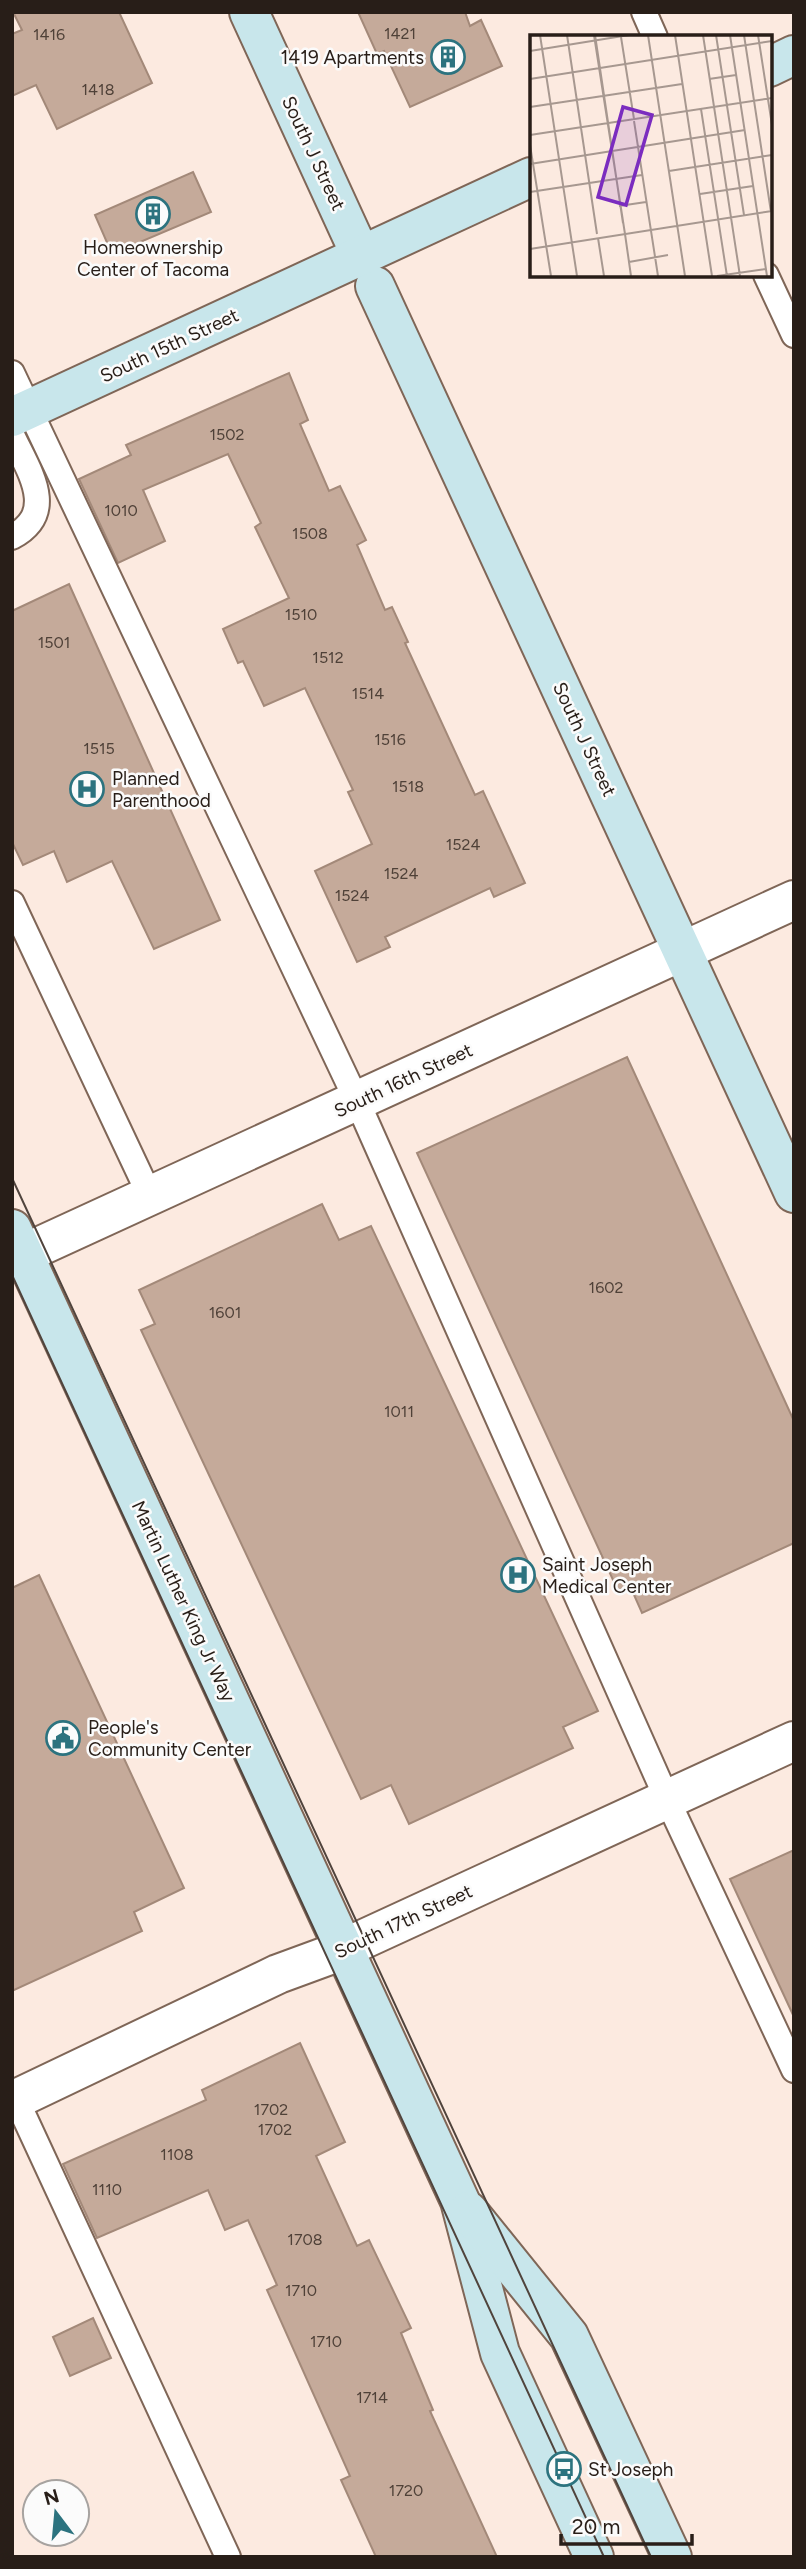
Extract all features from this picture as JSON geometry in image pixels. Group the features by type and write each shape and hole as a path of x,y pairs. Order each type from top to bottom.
{"street":[{"name":"South J Street","path":"249,12 682,951 785,1153 794,1193"},
{"path":"771,66 794,55"},
{"path":"368,271 397,239 530,177"},
{"name":"South 15th Street","path":"18,420 325,274 368,271"},
{"name":"South 16th Street","path":"16,1247 150,1196 794,900"},
{"name":"Martin Luther King Jr Way","path":"16,1247 460,2201 500,2353 594,2557"},
{"name":"South 17th Street","path":"14,2100 278,1974 344,1948 794,1741"},
{"name":"Martin Luther King Jr Way","path":"460,2201 569,2336 672,2557"}],"lane":[{"path":"644,12 654,35"},
{"path":"767,276 786,298 794,335"},
{"path":"12,373 18,420 39,496 38,510 22,532 12,537"},
{"path":"18,420 357,1101 667,1799 794,2070"},
{"path":"12,903 150,1196"},
{"path":"14,2100 228,2557"}],"building":[{"path":"13,12 119,12 152,83 57,129 36,85 12,96 12,34 22,30"},
{"name":"1419 Apartments","path":"358,12 465,12 470,26 481,20 502,66 410,107 384,51 377,54"},
{"name":"Homeownership Center of Tacoma","path":"193,172 211,212 112,254 95,215"},
{"path":"289,373 308,420 300,424 329,491 340,486 366,540 357,545 385,610 392,607 408,642 405,643 475,795 483,791 525,883 494,897 490,888 385,937 390,947 357,962 315,871 372,844 348,792 353,790 305,688 264,706 243,661 238,663 223,629 289,598 255,527 261,523 228,454 143,490 165,541 118,563 79,479 131,455 126,445"},
{"name":"Planned Parenthood","path":"69,584 220,920 154,949 112,861 67,882 54,851 23,865 12,842 12,611"},
{"path":"627,1057 794,1421 794,1543 642,1613 631,1588 619,1593 417,1153"},
{"path":"322,1204 339,1240 371,1226 598,1711 563,1727 573,1748 409,1824 391,1785 361,1799 141,1330 155,1324 139,1290"},
{"name":"People's Community Center","path":"39,1575 184,1888 134,1912 142,1931 12,1991 12,1588"},
{"path":"794,1850 794,2017 730,1879"},
{"path":"300,2043 345,2142 316,2156 357,2246 369,2240 411,2328 401,2333 433,2410 430,2411 497,2557 376,2557 341,2480 350,2476 267,2290 277,2285 248,2220 225,2230 208,2190 97,2238 63,2164 206,2100 202,2090"},
{"path":"93,2318 111,2358 70,2376 53,2337"}],"tram line":[{"path":"12,1178 651,2557"},
{"path":"12,1275 604,2557"}],"place":[{"name":"1419 Apartments","path":"448,57"},
{"name":"Homeownership Center of Tacoma","path":"153,214"},
{"name":"Planned Parenthood","path":"87,789"},
{"name":"Saint Joseph Medical Center","path":"518,1575"},
{"name":"People's Community Center","path":"63,1738"},
{"name":"St Joseph","path":"564,2469"}]}
